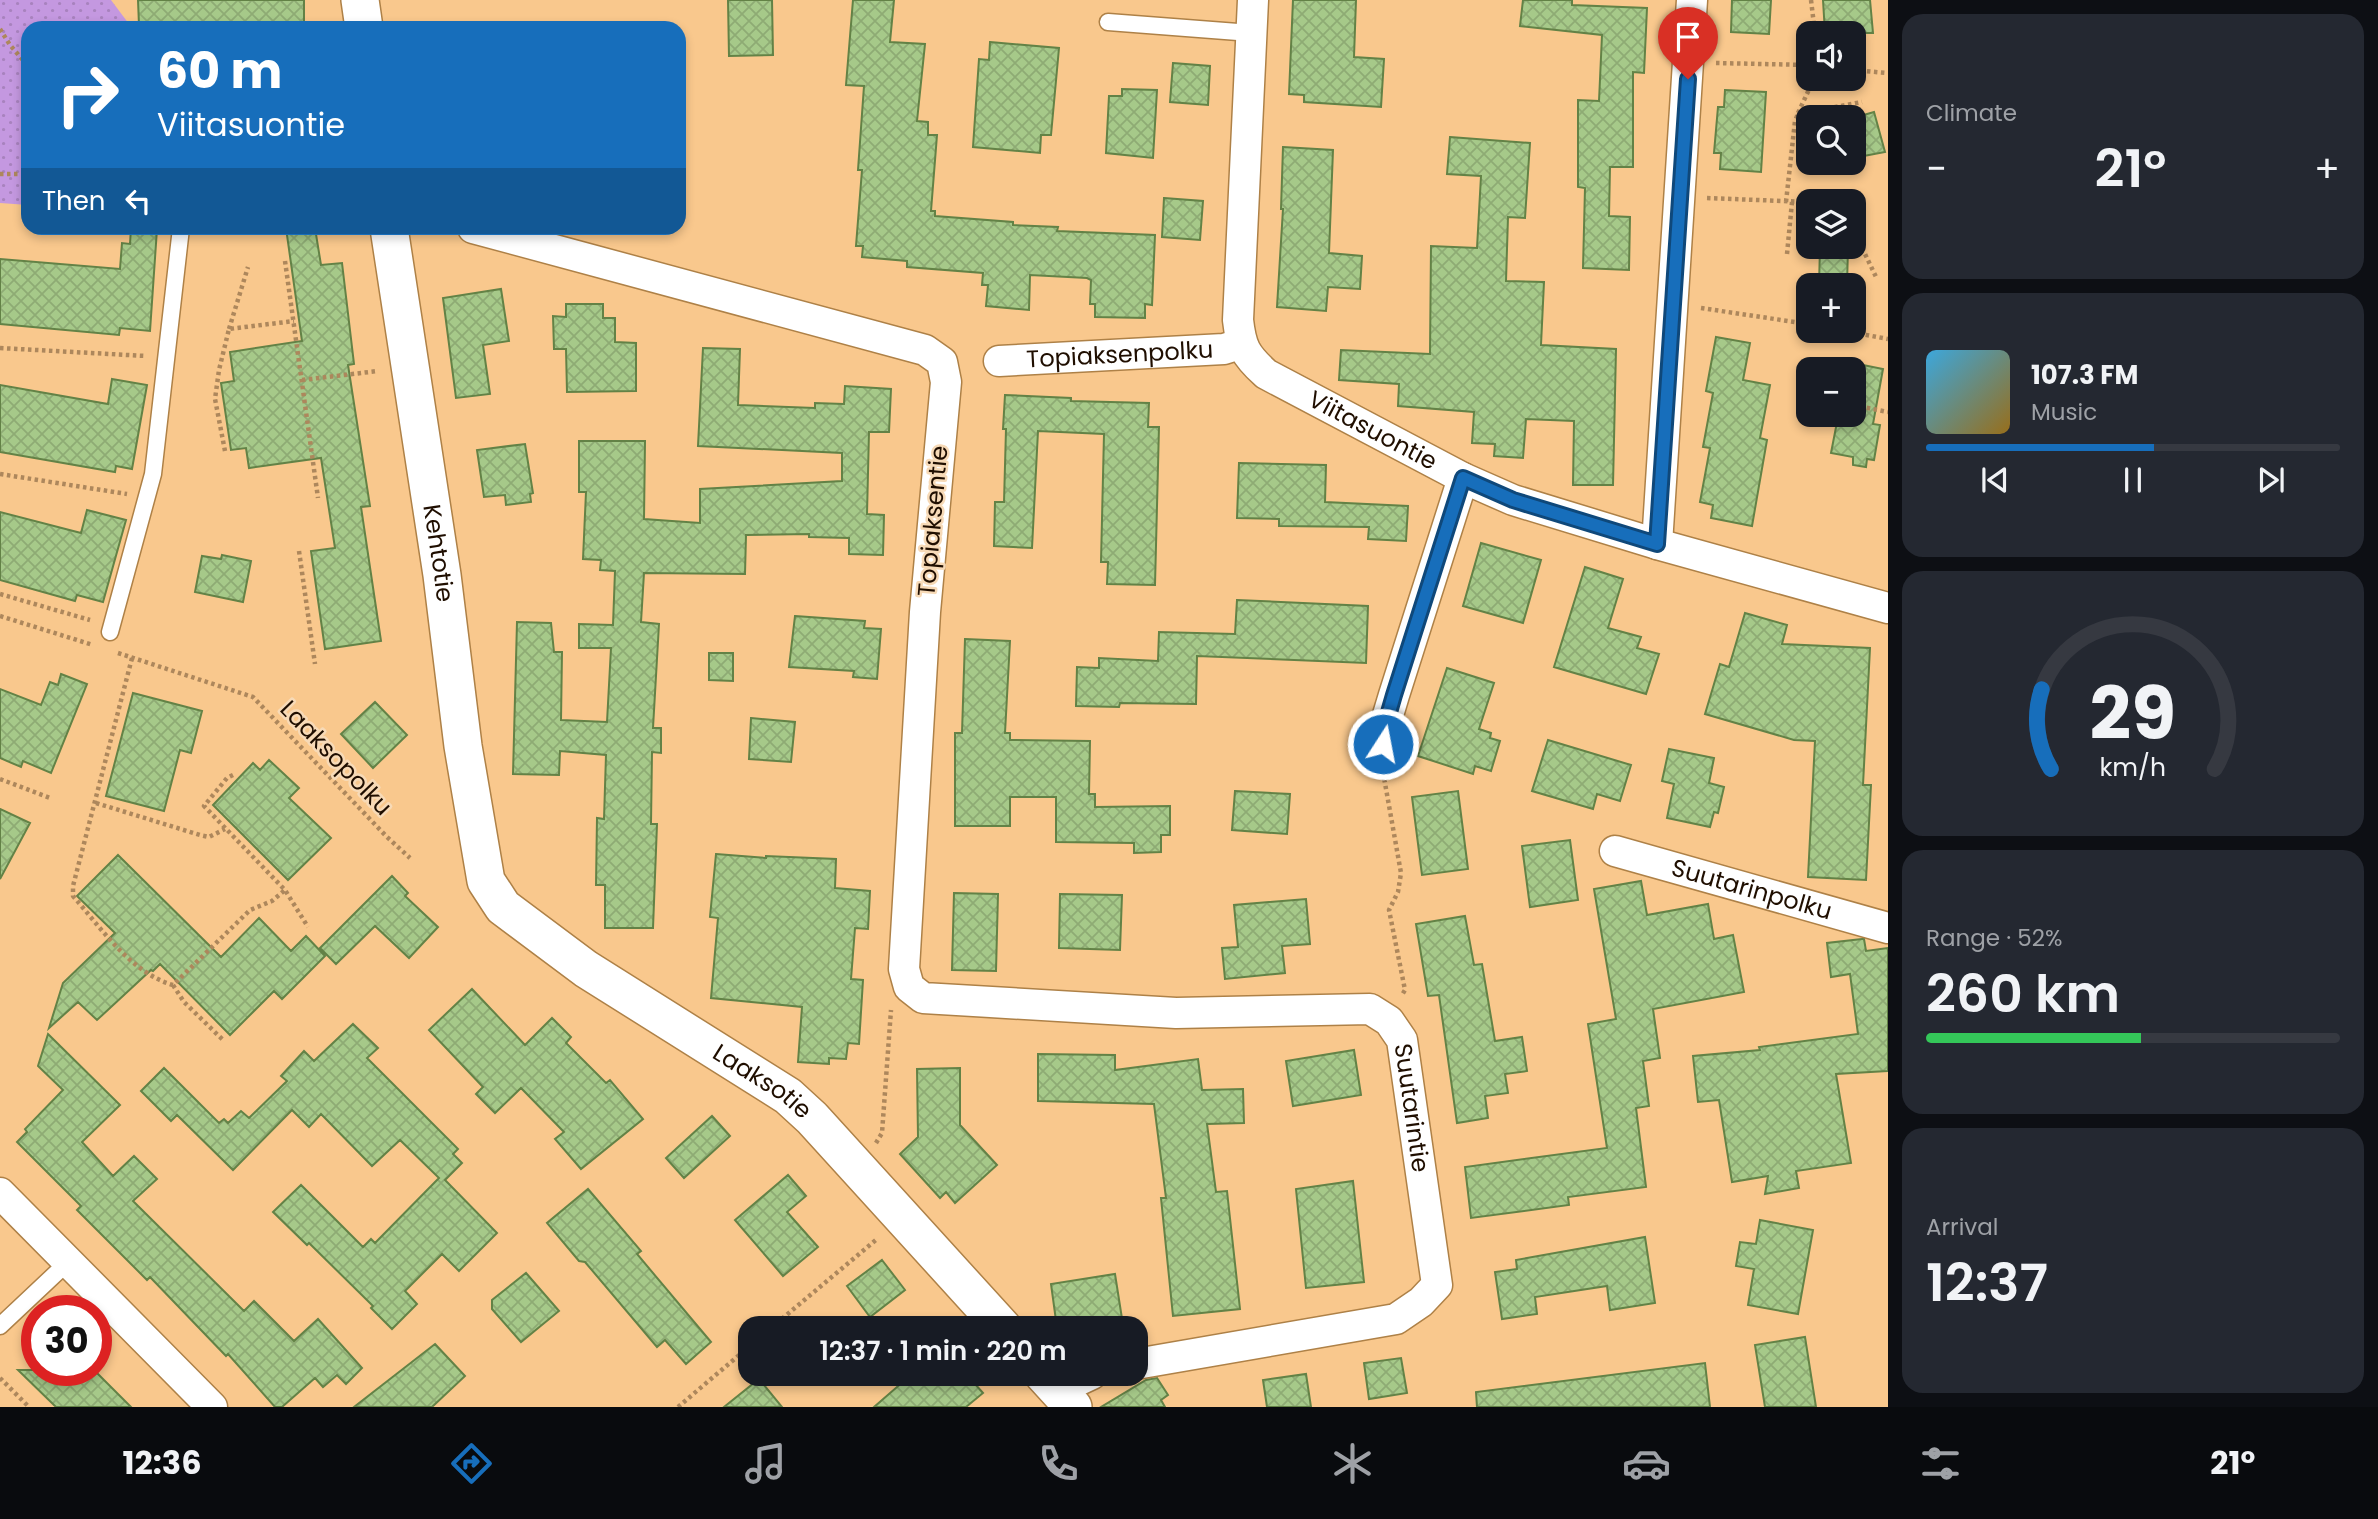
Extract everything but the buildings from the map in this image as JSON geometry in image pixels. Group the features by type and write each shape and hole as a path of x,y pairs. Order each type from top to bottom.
{"street":[{"path":"360,0 363,21"},
{"path":"1240,344 1238,320 1252,0"},
{"path":"1657,544 1692,0"},
{"name":"Kehtotie","path":"390,235 438,551 463,746 486,881"},
{"name":"Topiaksentie","path":"499,235 925,350 942,362 946,382 924,625 904,969 909,987"},
{"name":"Topiaksenpolku","path":"999,361 1224,349 1240,344"},
{"name":"Viitasuontie","path":"1240,344 1266,374 1463,478 1513,500 1657,544 1888,608"},
{"path":"1383,744 1394,695 1463,478"},
{"name":"Suutarinpolku","path":"1615,851 1888,928"},
{"name":"Laaksotie","path":"486,881 503,907 586,969 788,1096 812,1118 992,1316"},
{"name":"Suutarintie","path":"909,987 923,998 1176,1013 1370,1009 1389,1021 1402,1040 1437,1285 1421,1302 1396,1319 1148,1362"},
{"path":"0,1193 212,1407"}],"lane":[{"path":"1108,22 1251,33"},
{"path":"111,629 153,474 180,235"},
{"path":"0,1326 68,1262"}],"path":[{"path":"1811,0 1814,21"},
{"path":"0,29 21,57"},
{"path":"1712,63 1796,65"},
{"path":"1866,71 1887,73"},
{"path":"1850,105 1862,103"},
{"path":"1787,254 1796,118"},
{"path":"0,174 21,174"},
{"path":"1680,197 1796,202"},
{"path":"1866,256 1877,279"},
{"path":"285,261 318,498"},
{"path":"225,450 215,399 229,329 248,267"},
{"path":"1674,303 1796,322"},
{"path":"229,329 294,321"},
{"path":"1866,335 1888,339"},
{"path":"0,348 125,353 166,359"},
{"path":"302,380 379,371"},
{"path":"1866,408 1888,412"},
{"path":"0,474 147,497"},
{"path":"299,551 315,664"},
{"path":"0,594 111,629"},
{"path":"132,658 73,886 73,896 138,965 158,981 173,985 184,1002 223,1040"},
{"name":"Laaksopolku","path":"233,690 253,697 410,858"},
{"path":"1383,744 1381,760 1401,873 1398,892 1390,911 1405,990 1389,1021"},
{"path":"233,775 227,778 204,806 285,890 308,927"},
{"path":"0,779 50,798"},
{"path":"96,803 209,837 225,829"},
{"path":"173,985 250,910 272,901 285,890"},
{"path":"871,1147 881,1133 891,1010 909,987"},
{"path":"785,1316 902,1217"},
{"path":"678,1407 738,1356"},
{"path":"0,1378 29,1407"}],"shaded area":[{"path":"0,0 111,0 127,21 21,21 21,204 0,203"}],"route":[{"path":"1383,744 1394,695 1463,478 1513,500 1657,544 1688,79"}]}
